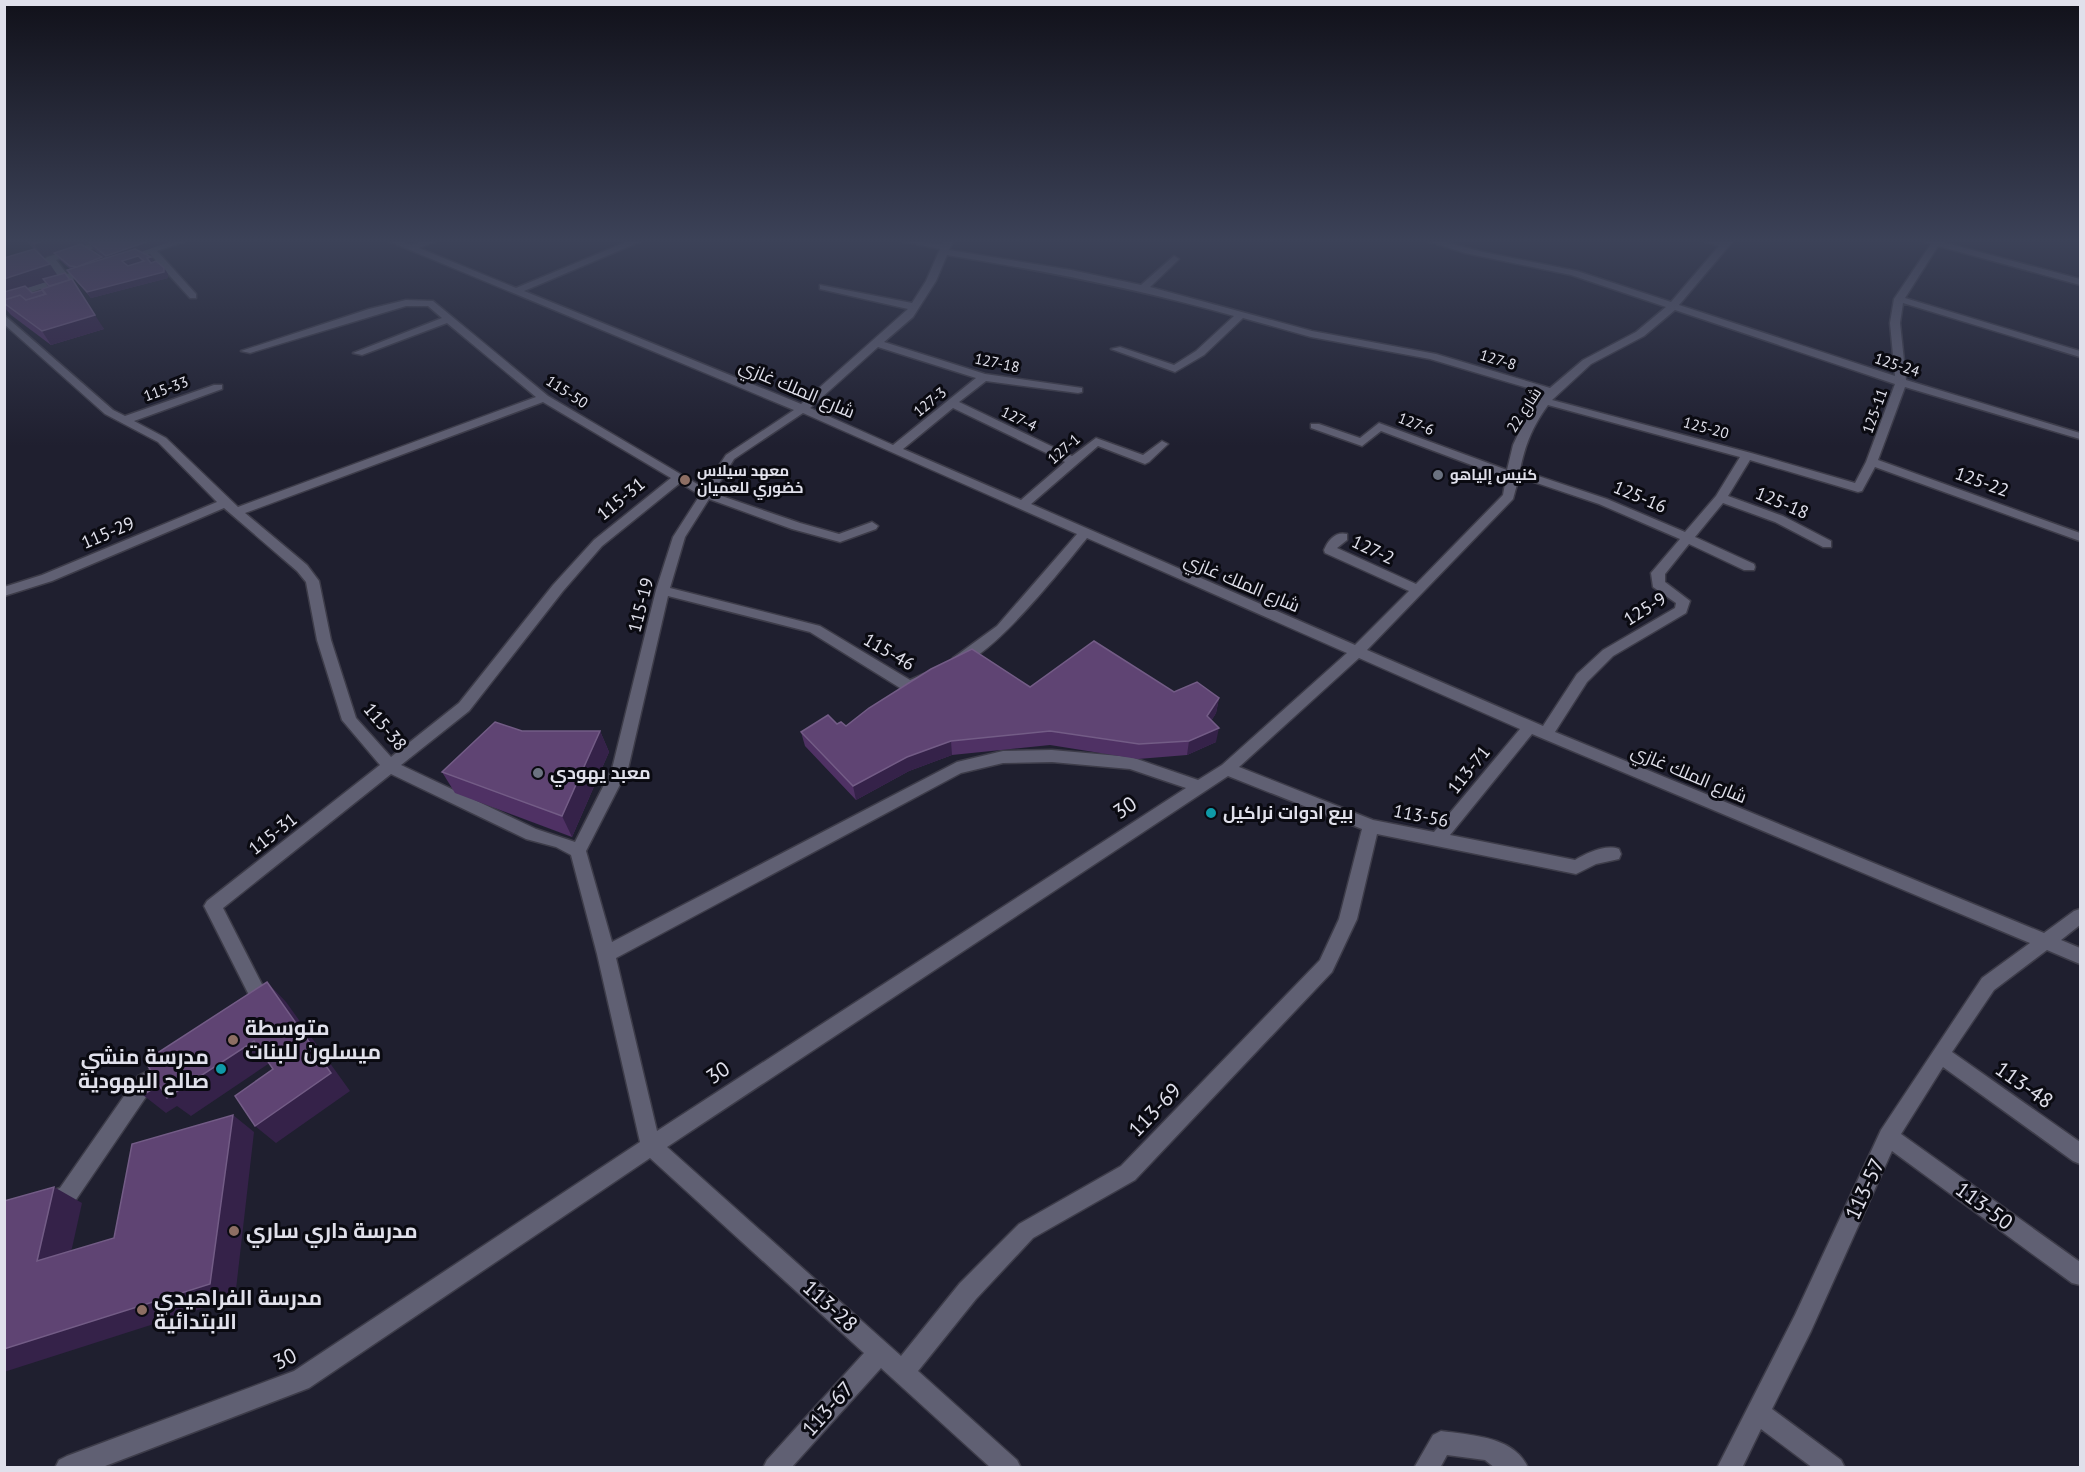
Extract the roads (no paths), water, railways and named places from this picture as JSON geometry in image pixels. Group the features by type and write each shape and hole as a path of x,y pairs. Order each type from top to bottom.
{"street":[{"name":"115-50","path":"246,351 384,309"},
{"name":"115-50","path":"436,309 470,334 544,398 706,494 796,526 840,538 872,526"},
{"name":"شارع الملك غازي","path":"559,309 802,409 1546,734 2080,956"},
{"name":"115-19","path":"578,851 620,769 663,590 679,537 730,457 802,409 878,344 913,309"},
{"name":"127-8","path":"1215,309 1311,334 1432,356 1549,397"},
{"name":"شارع 22","path":"1357,652 1509,496 1512,473 1529,423 1549,397 1587,362 1640,334 1670,309"},
{"name":"125-24","path":"1677,309 1901,382 2080,436"},
{"name":"125-11","path":"1858,488 1872,462 1901,382 1895,323 1897,309"},
{"path":"1931,309 2080,354"},
{"path":"1116,349 1175,369 1200,353 1240,316"},
{"name":"115-38","path":"4,318 110,412 162,440 231,507 302,568 312,581 324,640 349,720 391,767 532,834 561,842 578,851"},
{"path":"358,353 448,319"},
{"name":"127-18","path":"878,344 984,377 1078,390"},
{"name":"127-3","path":"894,450 984,377"},
{"name":"115-33","path":"125,420 218,387"},
{"name":"125-20","path":"1549,397 1858,488"},
{"path":"231,507 472,427 544,398"},
{"name":"127-4","path":"952,403 1073,461"},
{"name":"127-6","path":"1315,426 1362,442 1379,426 1512,473"},
{"name":"127-1","path":"1020,506 1096,441 1145,460 1162,444"},
{"name":"125-9","path":"1546,734 1582,678 1608,653 1680,610 1683,601 1658,584 1658,573 1721,498 1747,455"},
{"name":"125-22","path":"1872,462 2080,537"},
{"name":"125-16","path":"1512,473 1563,485 1687,537 1749,567"},
{"name":"115-31","path":"243,1015 262,1002 213,906 464,707 558,588 598,543 679,478"},
{"name":"125-18","path":"1721,498 1779,519 1827,544"},
{"name":"115-29","path":"4,592 231,507"},
{"name":"115-46","path":"663,590 815,629 910,687 966,656 1002,629 1084,534"},
{"name":"127-2","path":"1342,537 1333,543 1330,550 1418,590"},
{"name":"30","path":"67,1467 301,1380 651,1146 1201,787 1227,769 1357,652"},
{"name":"113-71","path":"1438,839 1530,726"},
{"path":"606,954 957,768 1003,757 1052,756 1131,763 1201,787"},
{"name":"113-56","path":"1227,769 1371,826 1576,867 1593,858 1613,854"},
{"name":"113-69","path":"902,1372 968,1291 1026,1231 1128,1173 1326,966 1348,919 1371,826"},
{"path":"578,851 606,954 651,1146"},
{"name":"113-57","path":"1729,1467 1803,1323 1888,1137 1940,1054 1988,984 2080,916"},
{"name":"113-48","path":"1940,1054 2080,1154"},
{"path":"35,1205 66,1197 146,1082 165,1069"},
{"name":"113-50","path":"1888,1137 2080,1275"},
{"name":"113-28","path":"651,1146 1009,1467"},
{"name":"113-67","path":"775,1467 881,1351"},
{"path":"1757,1412 1833,1467"},
{"path":"1426,1467 1441,1443 1489,1449 1516,1467"}],"place":[{"name":"كنيس إلياهو","path":"1438,475"},
{"name":"معهد سيلاس خضوري للعميان","path":"685,480"},
{"name":"معبد يهودي","path":"538,773"},
{"name":"بيع ادوات نراكيل","path":"1211,813"},
{"name":"متوسطة ميسلون للبنات","path":"233,1040"},
{"name":"مدرسة منشي صالح اليهودية","path":"221,1069"},
{"name":"مدرسة داري ساري","path":"234,1231"},
{"name":"مدرسة الفراهيدي الابتدائية","path":"142,1310"}]}
